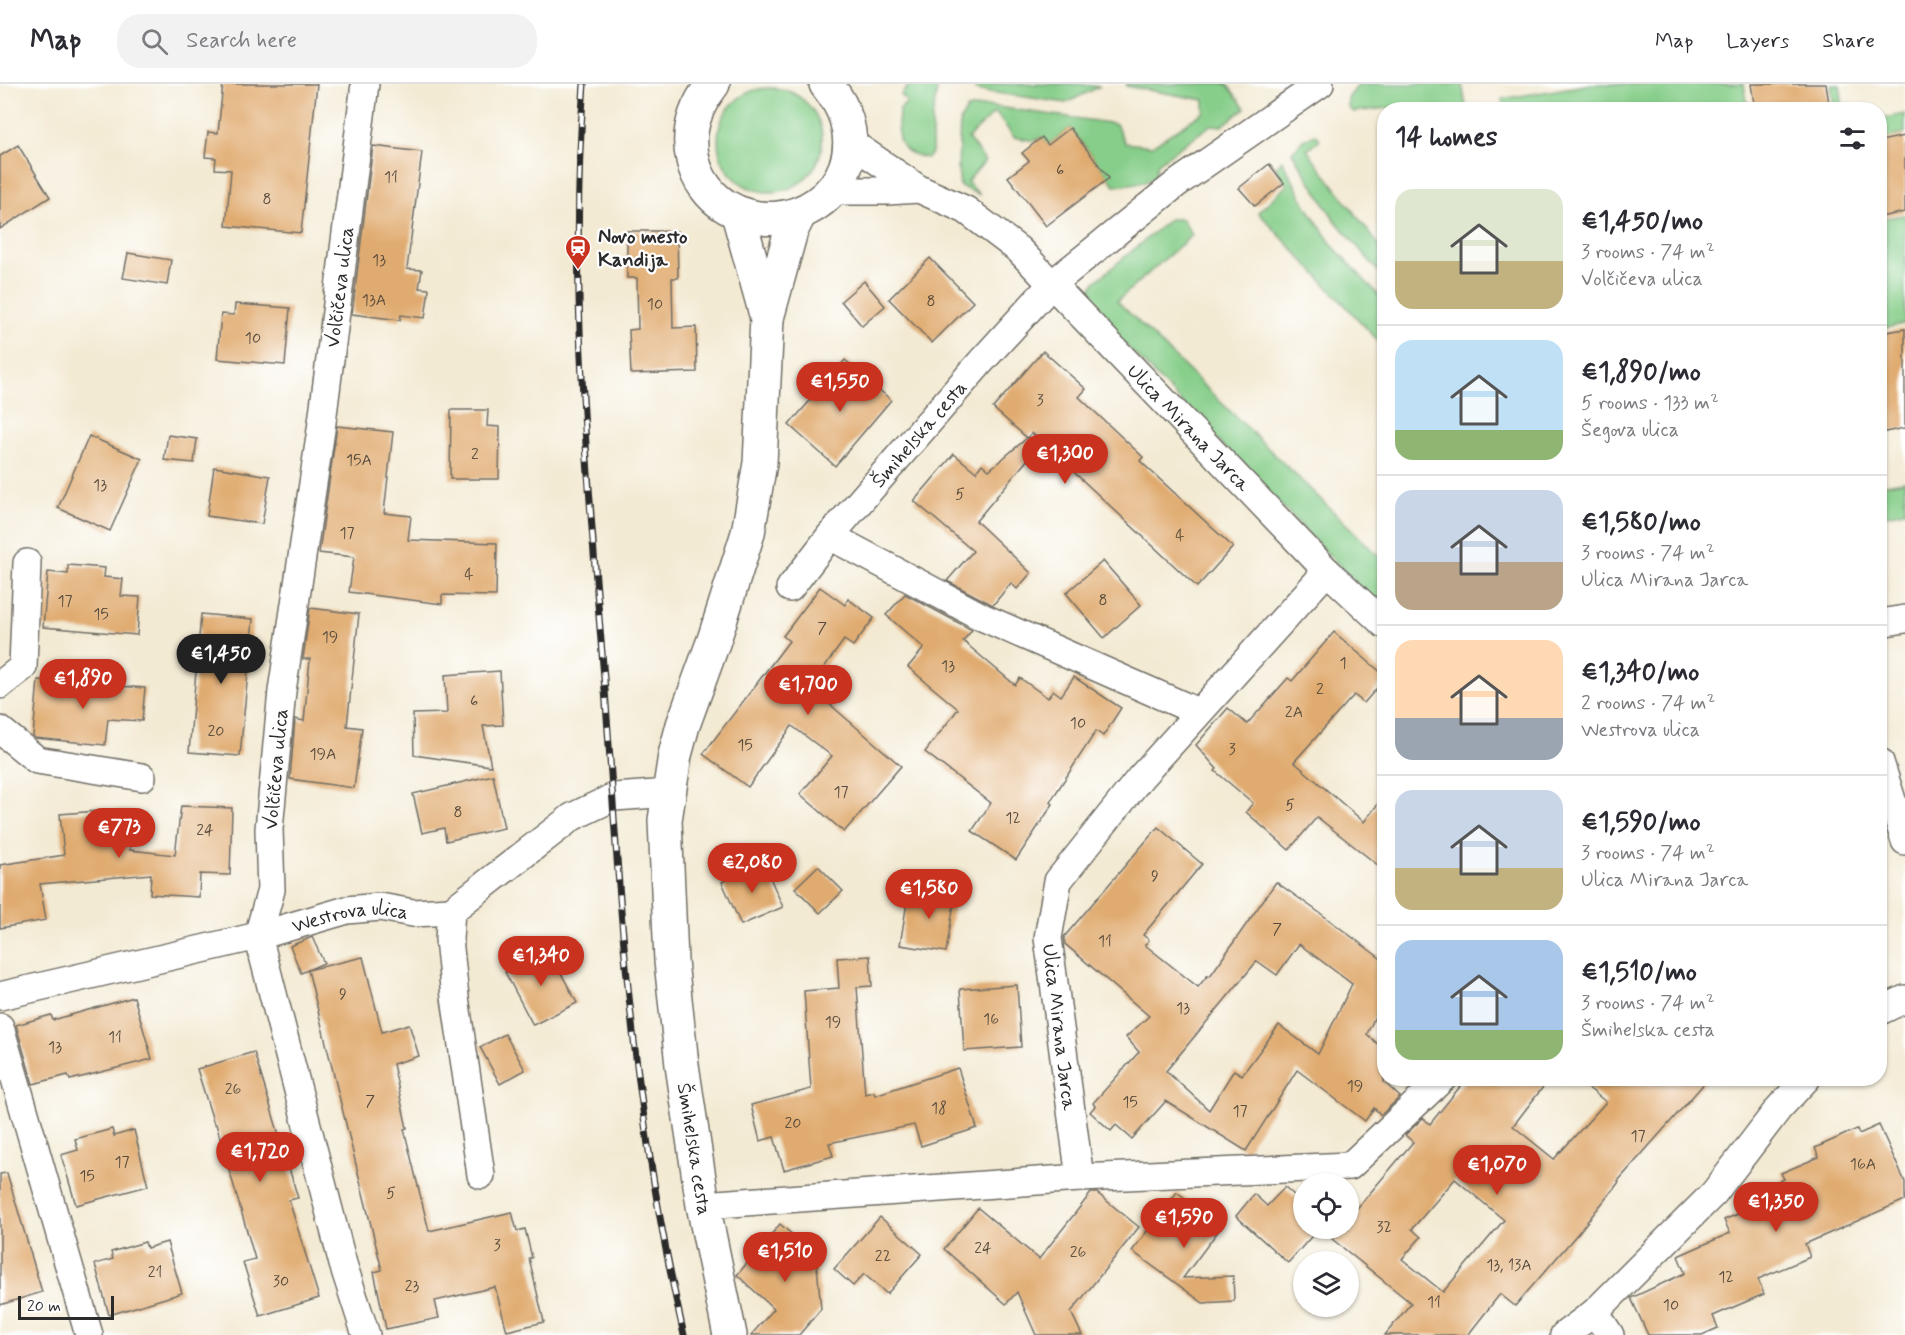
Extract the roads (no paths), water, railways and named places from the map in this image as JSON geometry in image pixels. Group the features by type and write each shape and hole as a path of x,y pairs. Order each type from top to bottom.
{"street":[{"name":"Volčičeva ulica","path":"258,936 271,890 269,828 281,703 321,430 365,84"},
{"path":"713,84 699,102 691,124 690,146 695,168 705,188 720,203 738,214 769,220 799,215 817,205 831,191 845,168 850,142 847,120 839,100 826,84"},
{"name":"Šmihelska cesta","path":"790,588 830,536 979,363 1052,284 1176,184 1320,84"},
{"path":"850,142 920,189 966,210 1019,250 1052,284"},
{"path":"831,191 920,189"},
{"path":"738,214 767,318"},
{"path":"767,318 791,231 799,215"},
{"name":"Ulica Mirana Jarca","path":"1052,284 1327,571 1377,617"},
{"name":"Šmihelska cesta","path":"730,1335 703,1205 682,1065 671,961 665,820 675,755 683,725 714,640 748,533 760,463 767,318"},
{"path":"830,536 982,617 1198,712"},
{"path":"0,685 23,667 27,563"},
{"name":"Ulica Mirana Jarca","path":"1080,1178 1048,938 1058,881 1140,778 1327,571"},
{"path":"1887,622 1905,619"},
{"path":"0,730 37,760 142,777"},
{"path":"1887,784 1905,841"},
{"path":"481,1174 455,997 449,939 451,911 572,817 614,797 670,793"},
{"name":"Westrova ulica","path":"0,996 258,936 347,910 380,907 413,913 451,911"},
{"path":"258,936 343,1264 366,1335"},
{"path":"1887,1008 1905,999"},
{"path":"0,1027 89,1335"},
{"path":"703,1205 1080,1178 1350,1166 1435,1086"},
{"path":"1564,1335 1595,1312 1714,1192 1779,1108 1800,1086"},
{"path":"1595,1312 1610,1335"}],"railway":[{"path":"584,84 578,236 582,387 620,898 642,1106 665,1244 684,1335"}],"place":[{"name":"Novo mesto Kandija","path":"578,271"}]}
